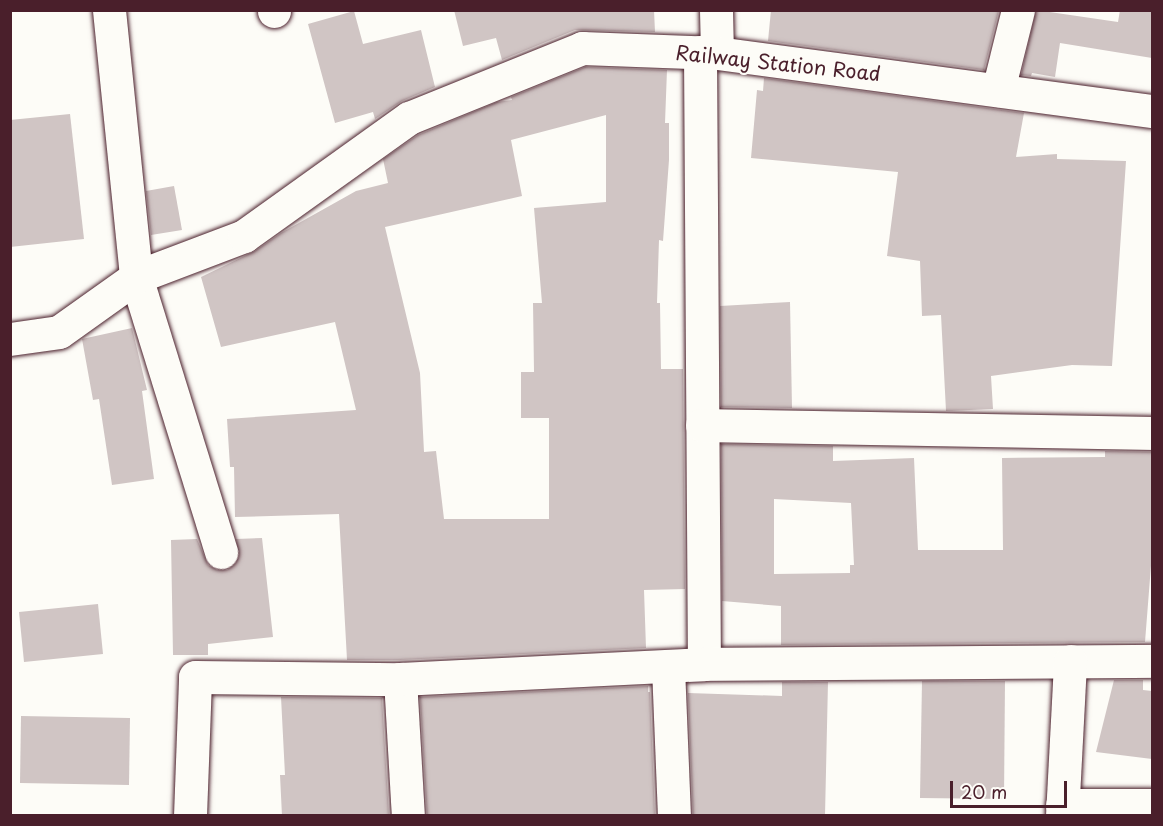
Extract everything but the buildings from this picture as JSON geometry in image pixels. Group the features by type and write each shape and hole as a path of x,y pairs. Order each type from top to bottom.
{"street":[{"path":"109,10 136,277 221,552"},
{"path":"704,664 702,425 708,52 716,10"},
{"path":"998,90 1018,10"},
{"name":"Railway Station Road","path":"10,339 59,333 136,277 244,236 409,118 582,48 708,52 1152,111"},
{"path":"702,425 1152,433"},
{"path":"1070,661 1062,810 1152,805"},
{"path":"190,816 195,677 400,679 704,664 1152,661"},
{"path":"668,667 674,816"},
{"path":"400,679 408,816"}]}
